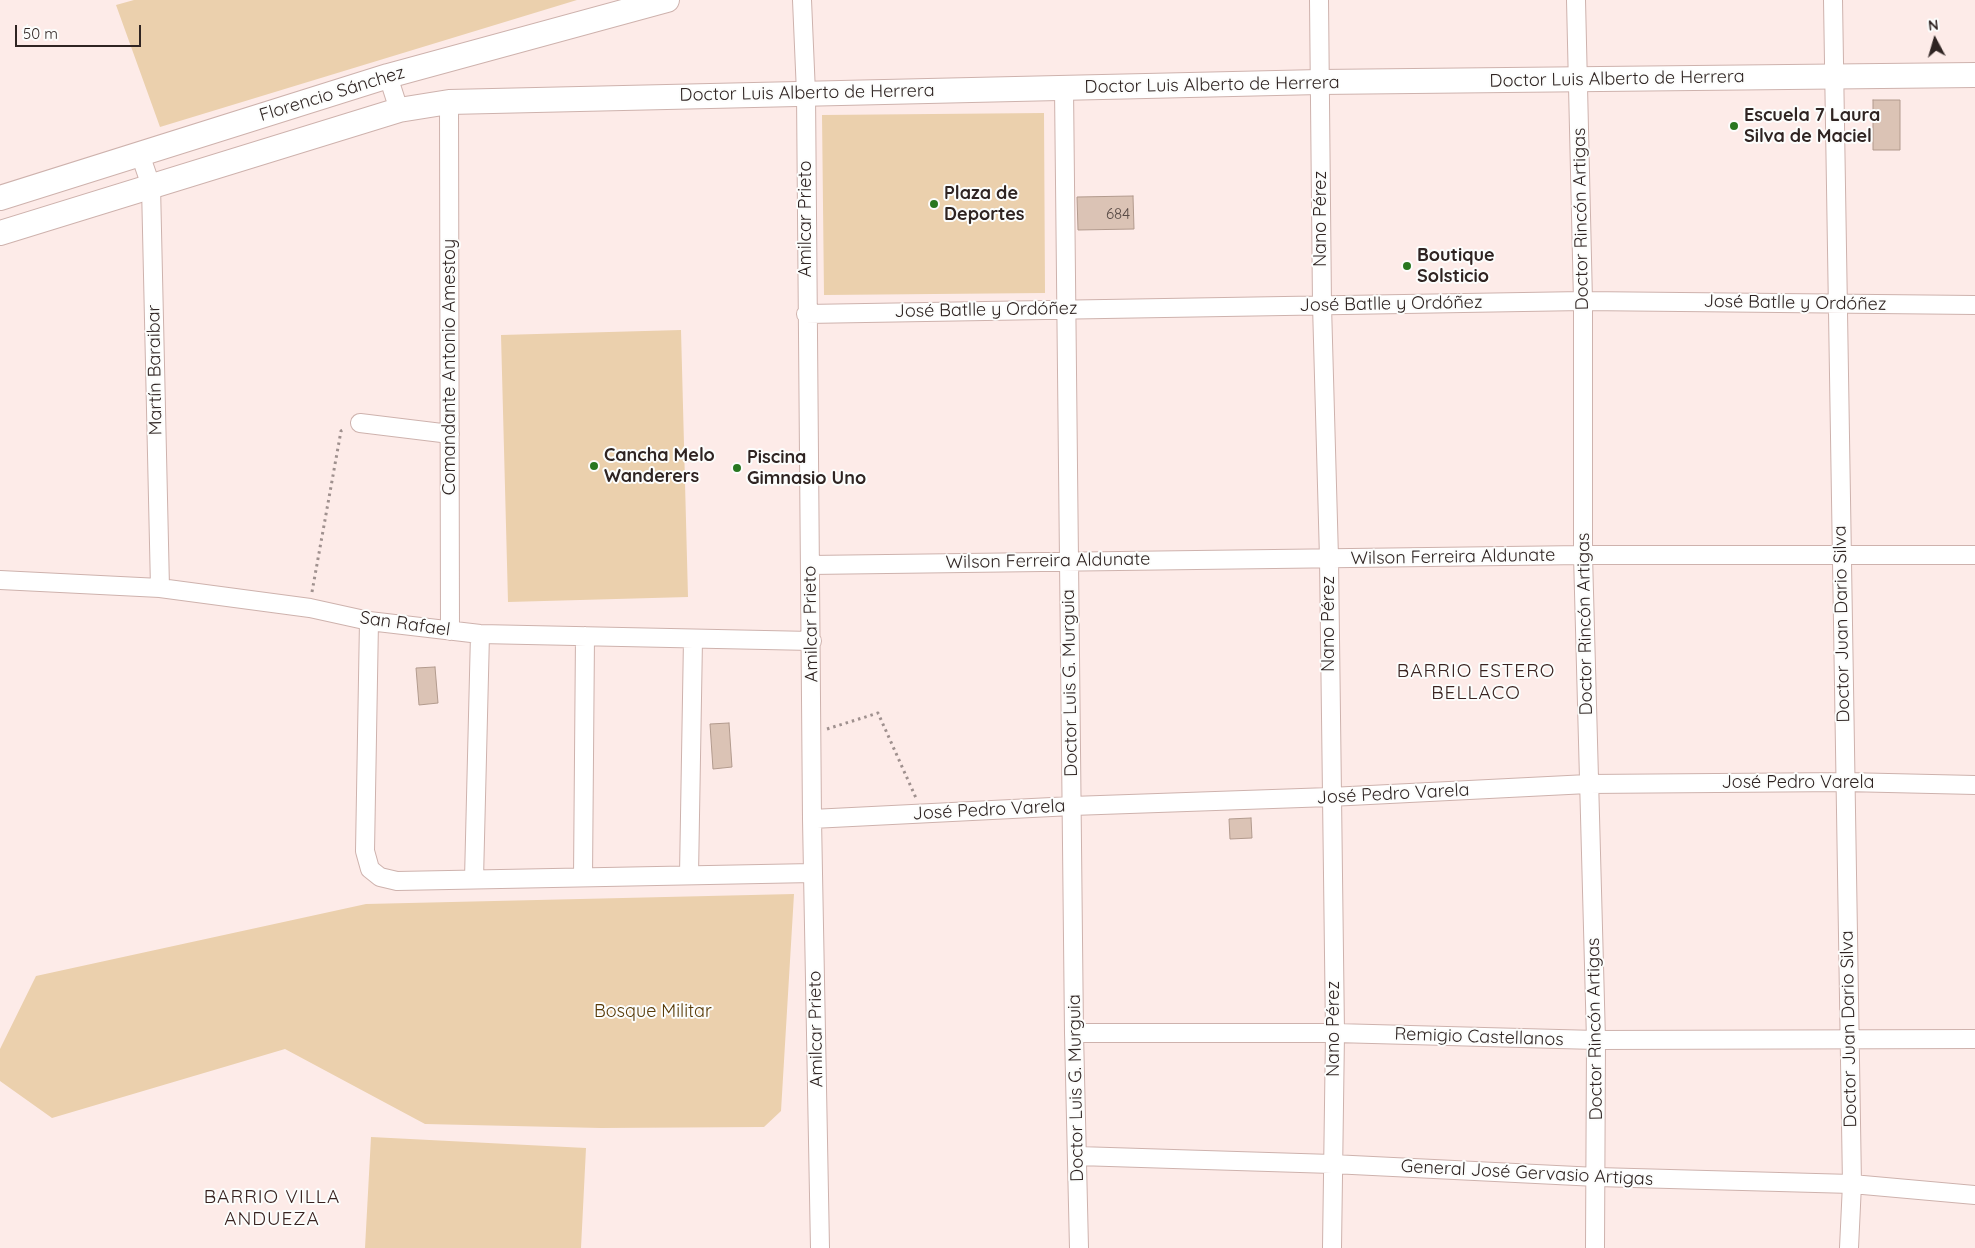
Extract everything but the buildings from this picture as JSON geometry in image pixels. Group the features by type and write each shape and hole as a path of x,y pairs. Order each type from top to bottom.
{"street":[{"name":"Florencio Sánchez","path":"0,198 388,76 667,0"},
{"name":"Amilcar Prieto","path":"802,0 806,93 806,314 812,641 812,819 820,1248"},
{"name":"Nano Pérez","path":"1319,0 1322,305 1329,558 1330,797 1334,1033 1332,1248"},
{"name":"Doctor Rincón Artigas","path":"1576,0 1583,300 1583,555 1596,1040 1597,1177 1595,1248"},
{"name":"Doctor Juan Dario Silva","path":"1833,0 1840,554 1852,1184 1849,1248"},
{"name":"Doctor Luis Alberto de Herrera","path":"449,102 1320,82 1975,75"},
{"path":"388,76 399,110"},
{"name":"Doctor Luis G. Murguia","path":"1064,88 1064,308 1074,1033 1079,1248"},
{"name":"Florencio Sánchez","path":"0,233 399,110 449,102"},
{"name":"Comandante Antonio Amestoy","path":"449,102 450,631"},
{"name":"Martín Baraibar","path":"140,154 151,186 160,588"},
{"name":"José Batlle y Ordóñez","path":"806,314 1583,300 1975,305"},
{"path":"360,422 450,434"},
{"name":"Wilson Ferreira Aldunate","path":"810,564 1583,555 1975,555"},
{"name":"San Rafael","path":"0,580 160,588 310,608 368,620 480,634 812,641"},
{"path":"368,620 365,851 370,869 380,876 397,881 813,873"},
{"path":"474,879 480,634"},
{"path":"583,877 585,636"},
{"path":"689,875 693,639"},
{"name":"José Pedro Varela","path":"812,819 1588,784 1845,782 1975,785"},
{"name":"Remigio Castellanos","path":"1074,1033 1334,1033 1596,1040 1975,1039"},
{"name":"General José Gervasio Artigas","path":"1078,1156 1332,1164 1597,1177 1852,1184 1975,1195"}],"path":[{"path":"310,608 341,431 360,422"},
{"path":"812,734 878,713 923,813"}],"green space":[{"path":"134,0 577,0 160,127 116,5"},
{"name":"Plaza de Deportes","path":"1044,113 1045,293 824,295 822,115"},
{"name":"Cancha Melo Wanderers","path":"681,330 688,597 508,602 501,335"},
{"name":"Bosque Militar","path":"794,894 781,1111 764,1127 601,1128 425,1124 285,1049 52,1118 0,1081 0,1049 36,976 366,904"},
{"path":"371,1137 586,1148 581,1248 365,1248"}],"place":[{"name":"Escuela 7 Laura Silva de Maciel","path":"1734,126"},
{"name":"Plaza de Deportes","path":"934,204"},
{"name":"Boutique Solsticio","path":"1407,266"},
{"name":"Cancha Melo Wanderers","path":"594,466"},
{"name":"Piscina Gimnasio Uno","path":"737,468"}],"district":[{"name":"BARRIO ESTERO BELLACO","path":"1476,682"},
{"name":"BARRIO VILLA ANDUEZA","path":"272,1208"}]}
